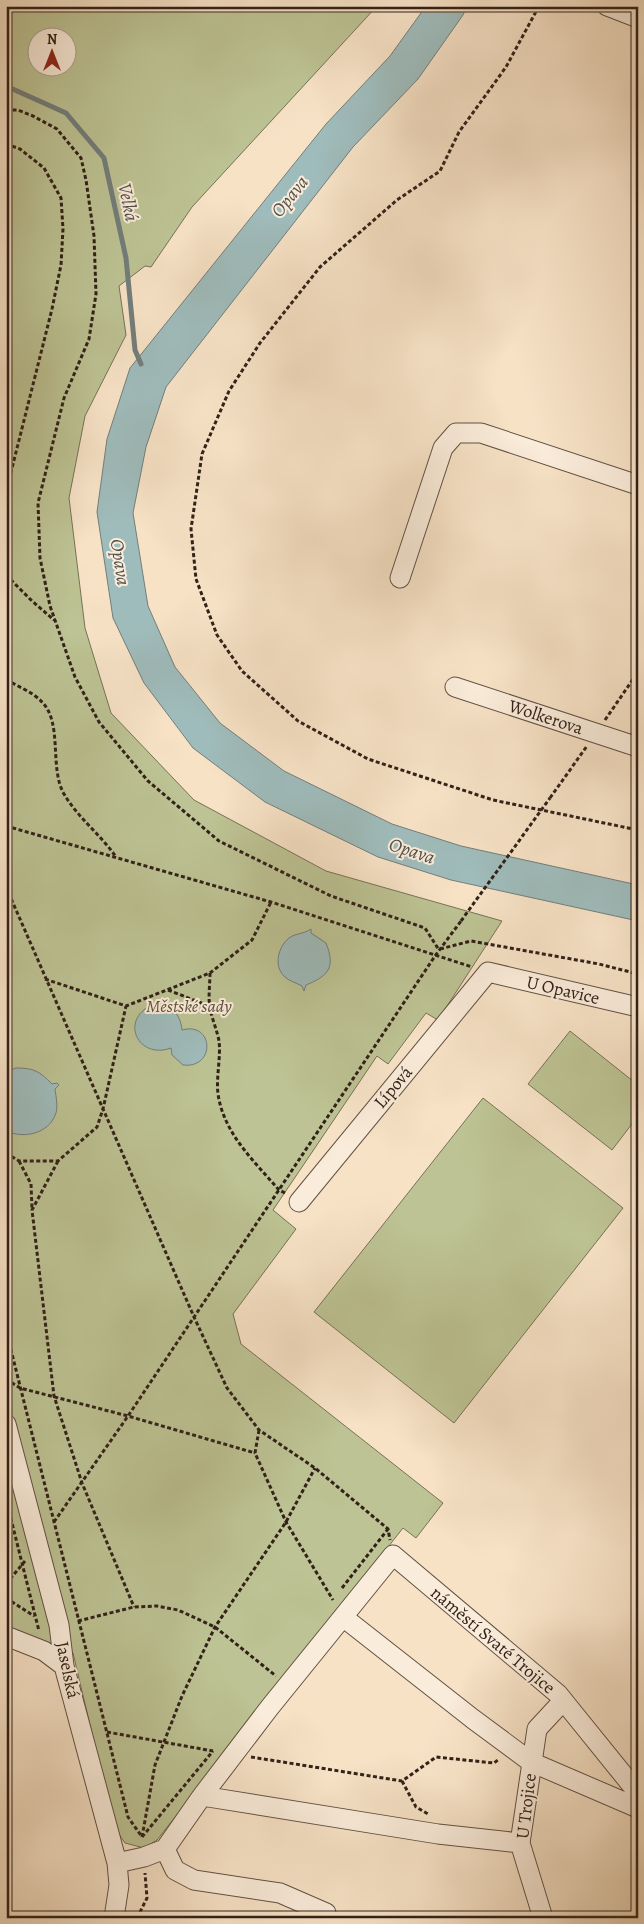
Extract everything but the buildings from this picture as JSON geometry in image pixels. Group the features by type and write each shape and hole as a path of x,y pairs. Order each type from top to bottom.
{"street":[{"path":"606,6 638,18"},
{"path":"400,578 444,448 456,434 481,434 638,485"},
{"name":"Wolkerova","path":"455,687 638,747"},
{"name":"U Opavice","path":"488,972 638,1007"},
{"name":"Lípová","path":"298,1202 488,972"},
{"name":"Jaselská","path":"6,1424 58,1625 64,1666 117,1863 119,1885 114,1918"},
{"path":"117,1863 144,1857 165,1849 234,1754 281,1680 343,1616 393,1555"},
{"name":"náměstí Svaté Trojice","path":"393,1555 558,1694 638,1793"},
{"path":"343,1616 473,1719 531,1762 638,1808"},
{"path":"6,1636 44,1651 64,1666"},
{"name":"U Trojice","path":"543,1918 520,1843 537,1730 563,1701"},
{"path":"202,1796 438,1834 520,1843"},
{"path":"165,1849 175,1870 194,1880 280,1893 326,1912 327,1918"}],"path":[{"path":"539,6 506,67 459,132 440,171 397,200 320,268 260,343 229,391 202,454 191,529 196,580 216,635 242,671 298,721 368,759 493,800 638,830"},
{"path":"6,110 18,110 57,129 81,158 94,236 96,294 89,339 64,398 38,503 40,558 50,606 75,677 99,722 148,781 220,841 331,896 425,928 439,950"},
{"path":"6,144 20,149 44,168 61,198 63,229 61,265 52,309 6,492"},
{"path":"6,575 55,620"},
{"path":"6,682 9,681 42,702 52,718 56,766 63,793 78,814 108,846 116,858"},
{"path":"54,1521 128,1416 439,950 550,798"},
{"path":"6,826 271,902 488,972"},
{"path":"6,887 194,1317 227,1388 259,1430 315,1468 388,1529 393,1555"},
{"path":"45,979 126,1006 210,973 252,940 271,902"},
{"path":"439,950 471,941 599,964 638,974"},
{"path":"210,973 209,1006 219,1042 218,1094 222,1110 229,1128 239,1144 279,1190 298,1202"},
{"path":"167,990 209,1006"},
{"path":"32,1210 58,1161 96,1127 103,1109 126,1006"},
{"path":"6,1153 19,1161 31,1184 32,1210 54,1396 82,1483 134,1607"},
{"path":"19,1161 58,1161"},
{"path":"6,1330 128,1817 142,1837"},
{"path":"6,1379 20,1388 128,1416 255,1453"},
{"path":"259,1430 255,1453 286,1522 333,1600 388,1529"},
{"path":"142,1837 155,1766 182,1696 215,1627 286,1522 315,1468"},
{"path":"6,1499 44,1651"},
{"path":"6,1598 35,1616"},
{"path":"38,1627 80,1621 134,1607 156,1606 178,1610 215,1627 281,1680"},
{"path":"281,1668 281,1680"},
{"path":"269,1683 281,1680"},
{"path":"107,1732 212,1751 402,1781 436,1757 494,1763 510,1747"},
{"path":"142,1837 219,1744"},
{"path":"402,1781 416,1807 439,1821 438,1834"},
{"path":"137,1918 147,1898 145,1875"}],"green space":[{"name":"Městské sady","path":"6,6 377,6 192,207 151,267 145,266 119,286 126,335 85,416 69,498 85,628 111,713 194,800 326,871 502,921 438,1020 426,1013 388,1064 377,1056 273,1210 296,1229 233,1314 241,1344 443,1503 416,1538 403,1528 157,1840 144,1848 125,1843 114,1827 73,1653 6,1626"},
{"path":"570,1031 638,1085 638,1116 612,1150 528,1084"},
{"path":"483,1098 623,1208 454,1423 314,1312"}],"water":[{"name":"Opava","path":"426,6 467,6 463,15 418,79 353,147 166,387 146,447 133,513 148,606 175,667 220,723 284,771 392,824 461,846 638,885 638,921 451,880 378,857 265,802 193,748 144,683 113,618 97,512 107,439 130,368 326,124 390,56"},
{"path":"311,929 311,933 326,943 330,965 325,974 306,985 304,991 302,986 281,973 278,957 282,946 289,938"},
{"path":"152,1005 164,1006 173,1010 179,1018 182,1030 193,1029 200,1032 205,1038 207,1046 206,1053 201,1060 194,1064 183,1065 172,1055 171,1048 159,1050 142,1044 137,1037 136,1020 142,1012"},
{"path":"16,1068 36,1071 52,1084 57,1083 59,1085 55,1089 57,1107 53,1120 48,1126 35,1133 20,1135 6,1131 6,1072"}],"waterway":[{"name":"Velká","path":"6,86 66,113 104,158 126,258 135,350 141,364"}]}
